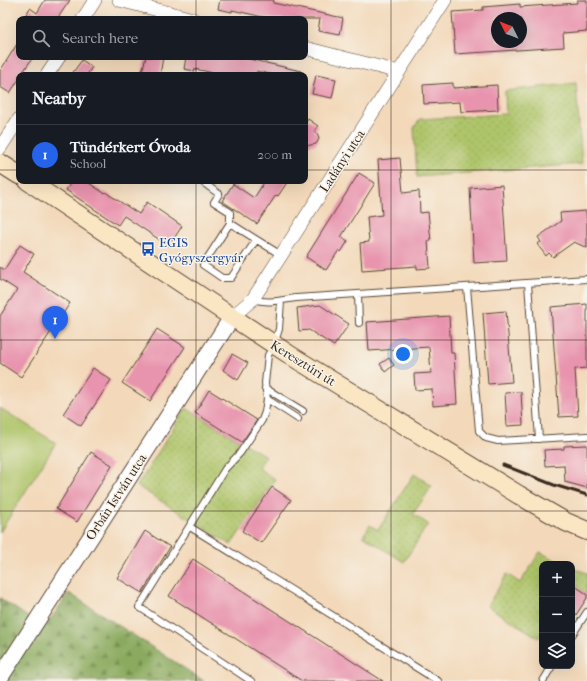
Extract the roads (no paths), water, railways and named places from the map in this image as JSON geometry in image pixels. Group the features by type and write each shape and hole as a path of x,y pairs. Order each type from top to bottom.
{"main road":[{"path":"0,163 16,173"},
{"name":"Keresztúri út","path":"32,184 274,344 519,495 566,522 587,531"}],"street":[{"path":"85,16 95,0"},
{"path":"119,0 181,16"},
{"name":"Ladányi utca","path":"232,317 253,299 445,0"},
{"path":"308,49 399,72"},
{"path":"49,72 57,60"},
{"path":"0,148 16,124"},
{"name":"Orbán István utca","path":"0,678 232,317"}],"lane":[{"path":"205,184 219,194 214,202 230,212 230,223 203,265 222,278 231,278 256,240"},
{"path":"230,223 281,255"},
{"path":"253,299 272,302 296,298 587,279"},
{"path":"528,283 539,439"},
{"path":"467,287 479,431 486,438 498,442 587,436"},
{"path":"358,294 359,323"},
{"path":"251,681 139,607 225,469 240,453 262,420 267,399 265,383 268,355 274,344 279,329 281,301"},
{"path":"265,388 303,411"},
{"path":"267,399 298,419"},
{"path":"190,527 438,681"},
{"path":"573,633 587,612"},
{"path":"543,681 550,669"}],"railway":[{"path":"503,465 554,485 587,495"}],"place":[{"name":"EGIS Gyógyszergyár","path":"148,249"},
{"name":"Tündérkert Óvoda","path":"55,339"}]}
